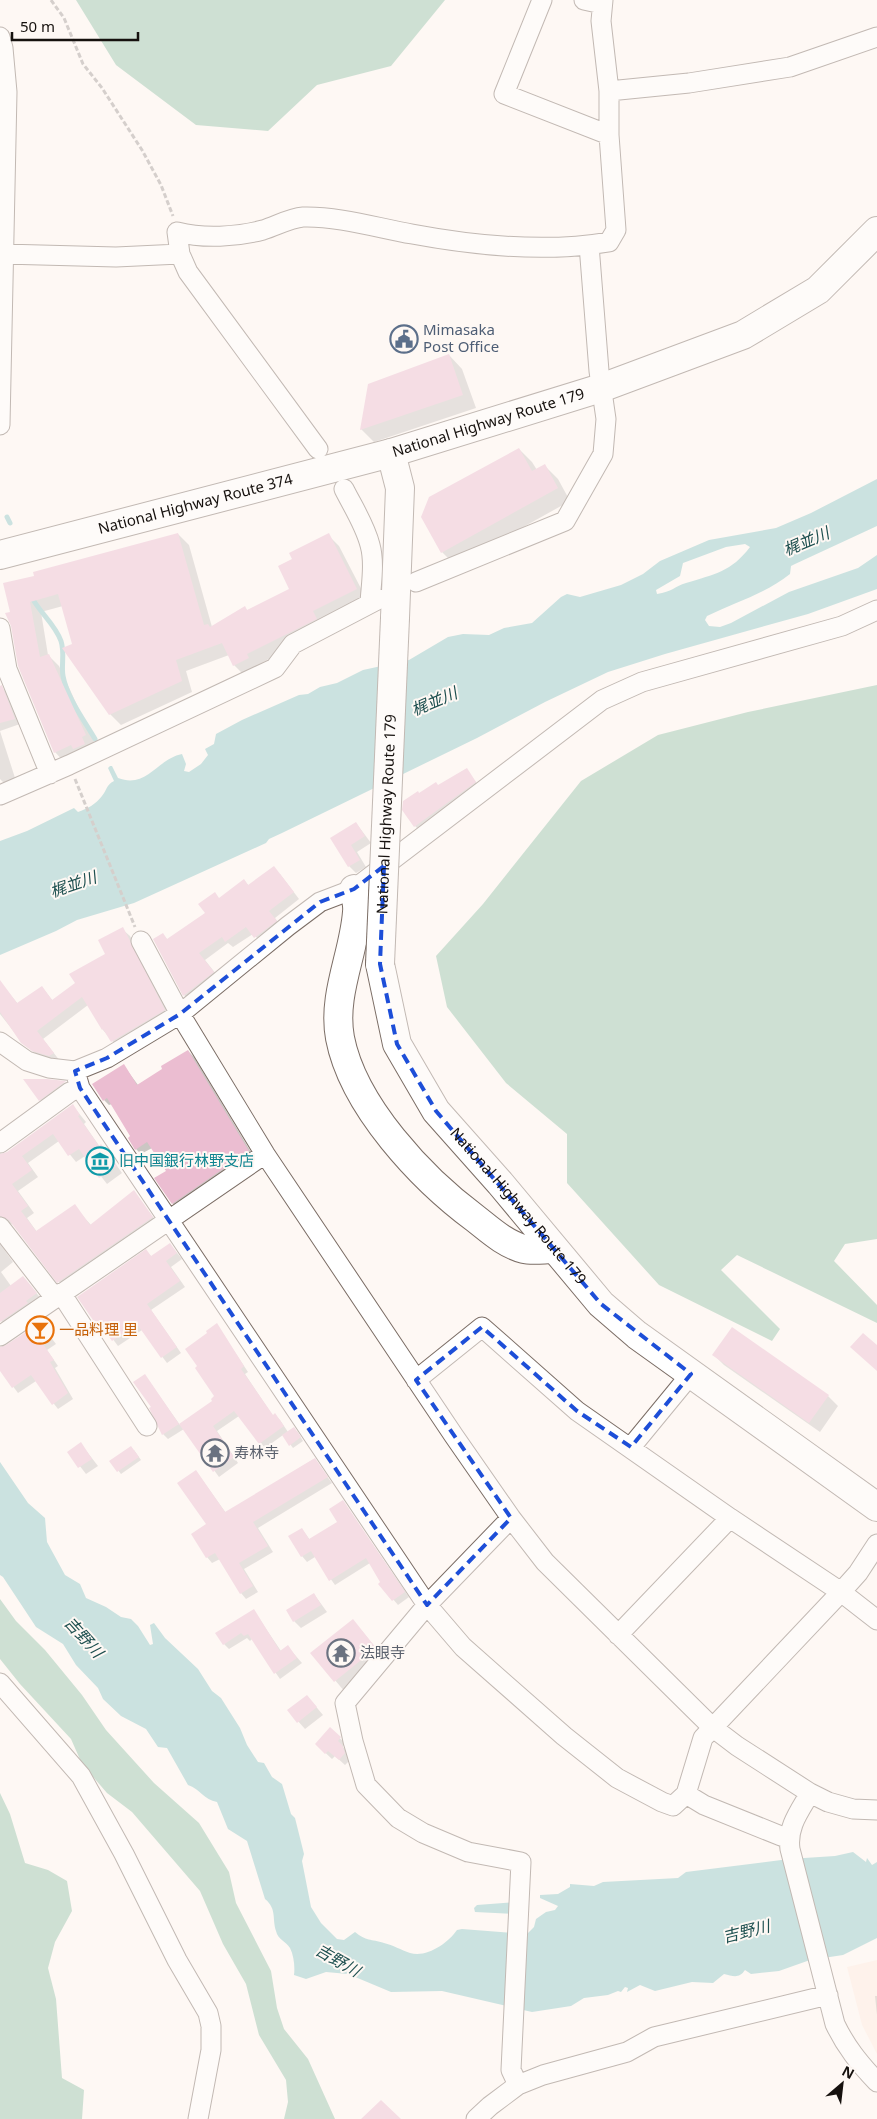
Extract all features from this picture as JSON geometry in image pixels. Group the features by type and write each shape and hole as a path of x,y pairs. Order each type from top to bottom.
{"highway":[{"name":"National Highway Route 179","path":"877,231 818,290 743,335 601,388 391,453 400,488 381,607 380,964 397,1044 436,1111 500,1183 601,1304 636,1335 877,1507"},
{"name":"National Highway Route 374","path":"0,555 391,453"},
{"path":"354,889 357,910 351,949 338,1001 340,1038 354,1080 381,1122 410,1161 448,1198 502,1239 525,1250 554,1249"}],"street":[{"path":"542,0 504,94 609,135"},
{"path":"318,449 188,272 180,254 177,232 193,236 234,235 263,230 302,217 326,218 435,238 504,247 589,246 609,242 616,230 609,135 609,90 601,21 596,1"},
{"path":"0,37 3,48 7,92 0,425"},
{"path":"609,90 690,83 790,68 877,37"},
{"path":"416,582 565,521 603,454 606,419 601,388 589,246"},
{"path":"3,254 116,257 180,254"},
{"path":"0,795 50,774 274,668 293,644 381,607 370,545 360,519 344,489"},
{"path":"0,1143 70,1092 78,1080 107,1058 180,1014 320,902 354,889 602,700 642,682 842,626 877,610"},
{"path":"0,628 4,671 50,774"},
{"path":"141,941 180,1014 265,1154 416,1380 511,1518 545,1562 712,1727 737,1746 810,1793 828,1802 852,1810 877,1810"},
{"path":"0,1042 27,1061 78,1080 169,1220 427,1605 463,1647 564,1736 617,1778 673,1806 686,1794 701,1744 712,1727 841,1592 858,1573 877,1544"},
{"path":"0,1336 265,1154"},
{"path":"0,1227 58,1296 148,1426"},
{"path":"416,1380 482,1327 578,1410 730,1518 841,1592 877,1620"},
{"path":"631,1447 690,1374"},
{"path":"511,1518 427,1605 345,1703 353,1741 366,1785 398,1818 423,1833 468,1852 521,1862 511,2070 518,2085"},
{"path":"618,1635 730,1518"},
{"path":"0,1683 81,1776 124,1854 177,1960 208,2013 211,2026 211,2050 198,2119"},
{"path":"810,1793 793,1823 789,1843 835,2024 844,2043 855,2059 877,2082"},
{"path":"686,1794 704,1805 774,1833 789,1843"},
{"path":"476,2119 518,2085 543,2074 627,2052 654,2037 826,1987"}],"path":[{"path":"51,0 64,18 83,64 102,88 146,157 173,213 177,232"},
{"path":"74,776 129,913"}],"highlighted area":[{"path":"384,866 380,964 397,1044 436,1111 601,1304 691,1374 631,1447 577,1411 482,1327 416,1380 511,1518 427,1605 80,1088 75,1071 107,1058 180,1014 320,902 354,889"}],"shaded area":[{"path":"877,1960 877,2054 862,2025 847,1967"}],"green space":[{"path":"76,0 445,0 391,66 317,85 268,131 196,125 116,65"},
{"path":"877,685 877,1239 845,1244 834,1261 877,1305 877,1323 737,1255 721,1270 780,1329 772,1341 659,1285 567,1183 567,1134 506,1083 447,1007 436,956 483,904 581,781 658,735 748,712"},
{"path":"0,1599 16,1621 45,1650 82,1695 106,1730 154,1783 199,1823 229,1872 236,1903 271,1971 277,2008 284,2029 308,2059 335,2119 284,2119 288,2102 286,2080 259,2035 246,1984 223,1944 200,1891 132,1812 107,1793 82,1764 71,1739 20,1684 0,1659"},
{"path":"0,1793 10,1814 25,1863 48,1870 67,1881 72,1911 55,1942 48,1968 56,1999 62,2078 84,2090 82,2119 0,2119"}],"water":[{"name":"梶並川","path":"877,479 877,526 791,566 790,574 770,587 707,616 705,620 709,626 720,627 731,623 789,592 858,568 877,555 877,589 808,614 608,672 269,839 266,843 134,903 77,920 0,955 0,841 27,831 74,808 78,812 91,806 100,799 108,786 114,781 108,768 110,766 112,766 118,778 137,780 152,772 166,761 182,754 186,764 184,771 189,772 201,764 208,755 205,749 214,744 216,734 242,720 299,695 308,694 320,687 337,683 363,670 409,660 448,637 463,634 489,635 504,628 532,623 561,597 567,594 580,597 621,585 643,574 660,561 709,540 776,528 811,513","holes":["745,544 750,547 736,562 722,571 657,594 656,590 680,576 683,563 726,547"]},
{"name":"吉野川","path":"0,1462 28,1503 45,1518 47,1542 65,1575 80,1584 86,1598 106,1607 121,1617 131,1619 138,1626 150,1645 153,1644 150,1625 154,1623 165,1638 198,1669 212,1691 221,1698 258,1762 264,1763 272,1777 282,1784 291,1814 295,1818 304,1854 302,1861 311,1907 321,1923 337,1939 344,1940 355,1932 366,1938 410,1953 423,1953 443,1944 457,1930 462,1929 527,1934 534,1927 536,1919 546,1912 555,1910 558,1906 540,1898 540,1895 558,1894 570,1887 570,1884 594,1886 603,1882 678,1878 686,1872 789,1859 835,1856 853,1852 866,1862 867,1858 872,1865 877,1862 877,1938 843,1955 810,1960 779,1971 751,1974 745,1970 738,1976 724,1974 713,1983 692,1982 655,1991 640,1985 627,1992 628,1988 625,1987 621,1992 584,1998 571,2006 532,2012 442,1991 391,1992 348,1974 326,1972 306,1979 294,1975 294,1961 291,1951 277,1934 273,1910 265,1899 247,1841 228,1829 217,1802 188,1785 167,1748 158,1747 146,1729 121,1716 103,1699 98,1688 76,1665 63,1644 36,1627 0,1575"},
{"path":"515,1902 515,1914 475,1912 474,1908 477,1905"}],"building":[{"path":"449,354 463,395 360,430 368,384"},
{"path":"519,448 532,471 545,464 558,488 441,553 421,517 429,497"},
{"path":"178,533 204,625 208,624 210,627 245,606 247,610 289,589 278,566 292,559 289,553 329,533 357,589 313,611 317,619 247,654 249,658 233,666 222,643 176,660 182,681 109,715 62,648 72,644 58,594 30,602 40,657 49,654 86,735 82,737 85,744 73,749 71,745 54,753 18,666 11,626 5,613 10,612 3,583 34,576 33,572"},
{"path":"2,685 15,719 0,723 0,686"},
{"path":"467,768 476,782 414,827 402,810 403,801 418,791 419,793 436,782 438,785"},
{"path":"356,822 365,836 351,845 360,860 348,867 330,838"},
{"path":"274,866 294,892 269,911 277,921 254,938 246,927 225,942 222,937 199,953 214,972 183,996 153,939 163,933 167,939 205,913 198,904 215,892 219,898 244,879 248,885"},
{"path":"123,927 165,1010 111,1042 82,997 37,1031 54,1053 49,1056 32,1051 21,1043 0,1012 0,980 17,1003 42,986 52,1000 75,983 69,974 105,954 98,940"},
{"path":"188,1050 249,1151 172,1204 154,1178 166,1171 147,1142 135,1150 128,1138 130,1136 107,1098 103,1101 92,1084 124,1064 137,1085 162,1069 161,1066"},
{"path":"23,1079 47,1079 66,1081 39,1101"},
{"path":"73,1104 80,1115 78,1116 99,1146 101,1144 117,1166 99,1178 79,1149 68,1156 53,1134 22,1156 32,1170 12,1184 28,1206 21,1211 36,1231 75,1204 90,1225 134,1190 153,1217 57,1283 9,1220 0,1216 0,1154 7,1152"},
{"path":"170,1243 177,1253 166,1261 180,1281 147,1304 177,1347 161,1358 137,1324 112,1341 98,1321 95,1323 77,1297 146,1249 151,1256"},
{"path":"23,1276 37,1293 26,1301 28,1303 0,1322 0,1293"},
{"path":"41,1322 52,1338 43,1344 54,1360 50,1362 68,1393 52,1405 31,1375 12,1388 0,1371 0,1347"},
{"path":"217,1323 244,1366 241,1369 273,1415 275,1413 284,1426 259,1444 234,1411 213,1426 234,1457 213,1472 179,1424 212,1401 211,1399 214,1396 185,1349"},
{"path":"732,1327 829,1395 809,1423 712,1355"},
{"path":"863,1333 877,1345 877,1371 850,1347"},
{"path":"145,1374 179,1424 162,1435 149,1408 151,1407 133,1382"},
{"path":"294,1427 301,1437 289,1446 282,1435"},
{"path":"81,1442 92,1459 78,1468 67,1452"},
{"path":"131,1446 139,1457 117,1472 109,1461"},
{"path":"315,1458 328,1477 253,1522 268,1546 239,1563 253,1586 240,1594 215,1553 206,1558 191,1534 206,1524 177,1483 196,1470 225,1512"},
{"path":"343,1500 405,1592 392,1601 378,1584 380,1582 366,1558 329,1581 311,1551 301,1557 288,1536 302,1528 309,1539 337,1522 329,1509"},
{"path":"314,1593 321,1605 293,1622 286,1610"},
{"path":"254,1609 280,1651 288,1645 297,1658 274,1674 248,1634 244,1636 241,1633 223,1645 215,1633"},
{"name":"法眼寺","path":"353,1619 376,1648 334,1682 310,1653"},
{"path":"307,1695 317,1707 297,1723 287,1710"},
{"path":"330,1727 341,1737 338,1741 345,1753 339,1760 328,1751 325,1754 315,1744"},
{"path":"381,2100 401,2119 361,2119"}],"waterway":[{"path":"7,517 10,523"},
{"path":"31,596 61,641 65,684 72,701 95,739"}],"place":[{"name":"Mimasaka Post Office","path":"404,339"},
{"name":"旧中国銀行林野支店","path":"100,1161"},
{"name":"一品料理 里","path":"40,1330"},
{"name":"寿林寺","path":"215,1453"},
{"name":"法眼寺","path":"341,1653"}]}
